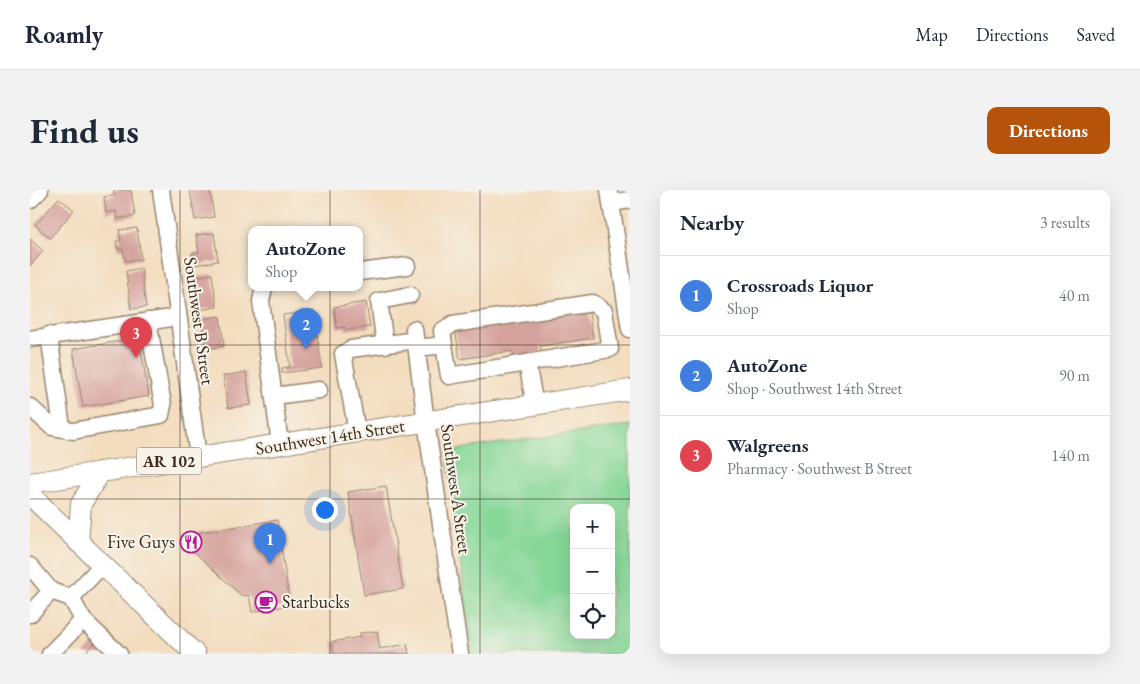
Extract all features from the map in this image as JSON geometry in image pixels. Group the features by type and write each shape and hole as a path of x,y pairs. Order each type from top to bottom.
{"main road":[{"name":"Southwest 14th Street","path":"30,483 630,390"},
{"path":"78,542 81,504 100,472"},
{"path":"30,495 194,654"}],"street":[{"path":"30,200 40,190"},
{"name":"Southwest B Street","path":"161,190 198,457"},
{"path":"605,321 629,323 627,293 610,196 630,200"},
{"path":"363,272 407,266"},
{"path":"263,291 261,301 280,444"},
{"path":"384,345 379,301 410,295"},
{"path":"593,303 604,311 605,321 610,349 449,376 442,331 453,324 593,303"},
{"path":"30,339 178,317"},
{"path":"144,322 150,378 159,384 186,380"},
{"path":"49,335 62,428"},
{"path":"357,432 343,354 351,349 416,339 444,345"},
{"name":"Southwest A Street","path":"416,339 426,422 460,654"},
{"path":"527,363 535,405"},
{"path":"30,407 52,427 73,431 156,417 162,411 159,384"},
{"path":"274,396 319,390"},
{"path":"71,598 103,564"},
{"path":"30,566 51,591 71,598 82,620 119,654"},
{"path":"33,608 51,591"},
{"path":"50,654 82,620"}],"green space":[{"path":"630,425 630,654 472,654 448,464 452,452 466,448"}],"building":[{"path":"114,190 131,190 135,216 117,219 116,211 106,213 104,197 114,196"},
{"path":"190,190 210,190 214,217 195,220"},
{"path":"59,198 74,210 50,238 35,225"},
{"path":"137,228 141,259 125,261 123,249 118,250 116,241 121,241 119,230"},
{"path":"214,233 218,261 194,265 192,253 199,252 196,235"},
{"path":"30,239 43,251 30,266"},
{"path":"141,268 146,307 131,309 126,271"},
{"path":"212,274 217,307 199,310 195,277"},
{"path":"366,302 370,327 346,330 345,327 337,328 334,307"},
{"path":"588,308 593,338 540,346 542,353 514,358 512,351 460,359 455,329"},
{"path":"314,311 322,368 282,373 282,368 290,367 283,315"},
{"path":"220,316 224,346 206,349 201,319"},
{"path":"139,338 149,396 83,407 73,349"},
{"path":"246,372 251,405 228,408 223,376"},
{"path":"386,486 403,589 364,595 348,492"},
{"path":"277,520 290,605 252,612 249,595 242,596 189,547 188,539 195,533"},
{"path":"377,631 380,649 407,644 409,654 334,654 332,642 360,637 360,633"},
{"path":"95,642 108,654 84,654"}],"place":[{"name":"AutoZone","path":"306,349"},
{"name":"Walgreens","path":"136,358"},
{"name":"Five Guys","path":"191,542"},
{"name":"Crossroads Liquor","path":"270,564"},
{"name":"Starbucks","path":"266,602"}]}
